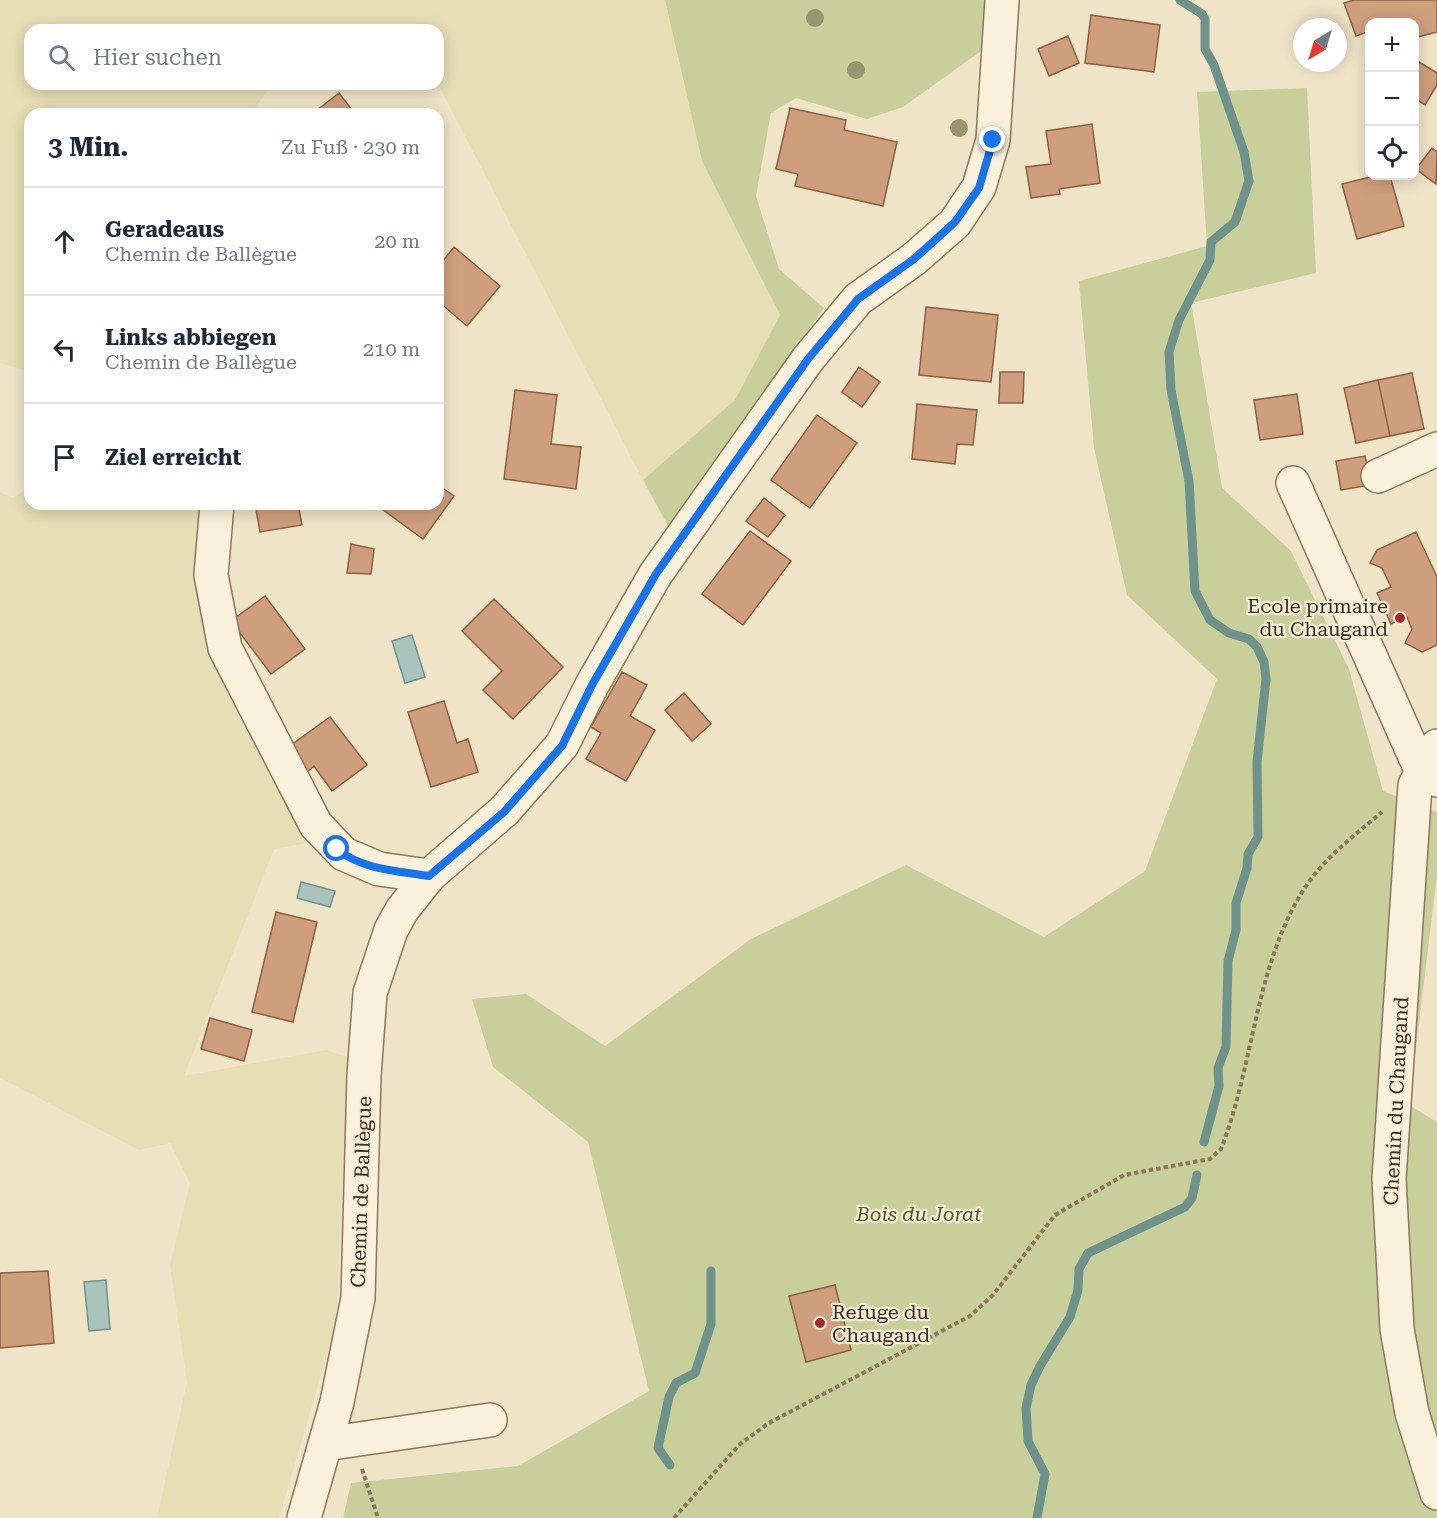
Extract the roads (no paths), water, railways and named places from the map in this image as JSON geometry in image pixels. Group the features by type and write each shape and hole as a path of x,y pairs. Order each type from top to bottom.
{"street":[{"name":"Chemin de Ballègue","path":"304,1518 334,1443 358,1298 364,1077 370,993 391,930 414,892 429,876 504,812 562,746 592,685 656,574 808,359 858,299 914,259 955,222 979,188 993,140 1002,0"},
{"path":"1378,476 1437,449"},
{"path":"1293,483 1428,771"},
{"path":"217,510 211,575 225,648 316,825 331,843 353,859 379,869 429,876"},
{"name":"Chemin du Chaugand","path":"1428,771 1389,1179 1397,1329 1412,1413 1437,1493"},
{"path":"334,1443 490,1420"}],"water":[{"path":"412,635 425,677 405,683 392,641"},
{"path":"301,882 335,891 330,907 297,898"},
{"path":"106,1280 110,1329 89,1331 84,1282"}],"waterway":[{"path":"1180,0 1202,14 1205,19 1205,49 1214,65 1244,152 1249,181 1235,222 1211,242 1210,260 1179,320 1169,352 1171,390 1189,481 1195,591 1210,620 1229,633 1249,639 1257,647 1264,662 1266,679 1257,762 1258,837 1248,854 1247,868 1236,903 1236,930 1228,961 1226,1047 1218,1068 1219,1086 1204,1142"},
{"path":"1037,1518 1045,1474 1028,1441 1026,1408 1031,1385 1040,1366 1070,1317 1078,1290 1079,1269 1088,1253 1185,1207 1192,1198 1197,1175"},
{"path":"670,1465 658,1448 669,1397 676,1383 695,1373 711,1324 711,1271"}],"place":[{"name":"Ecole primaire du Chaugand","path":"1400,618"},
{"name":"Refuge du Chaugand","path":"820,1323"}],"park label":[{"name":"Bois du Jorat","path":"919,1214"}]}
